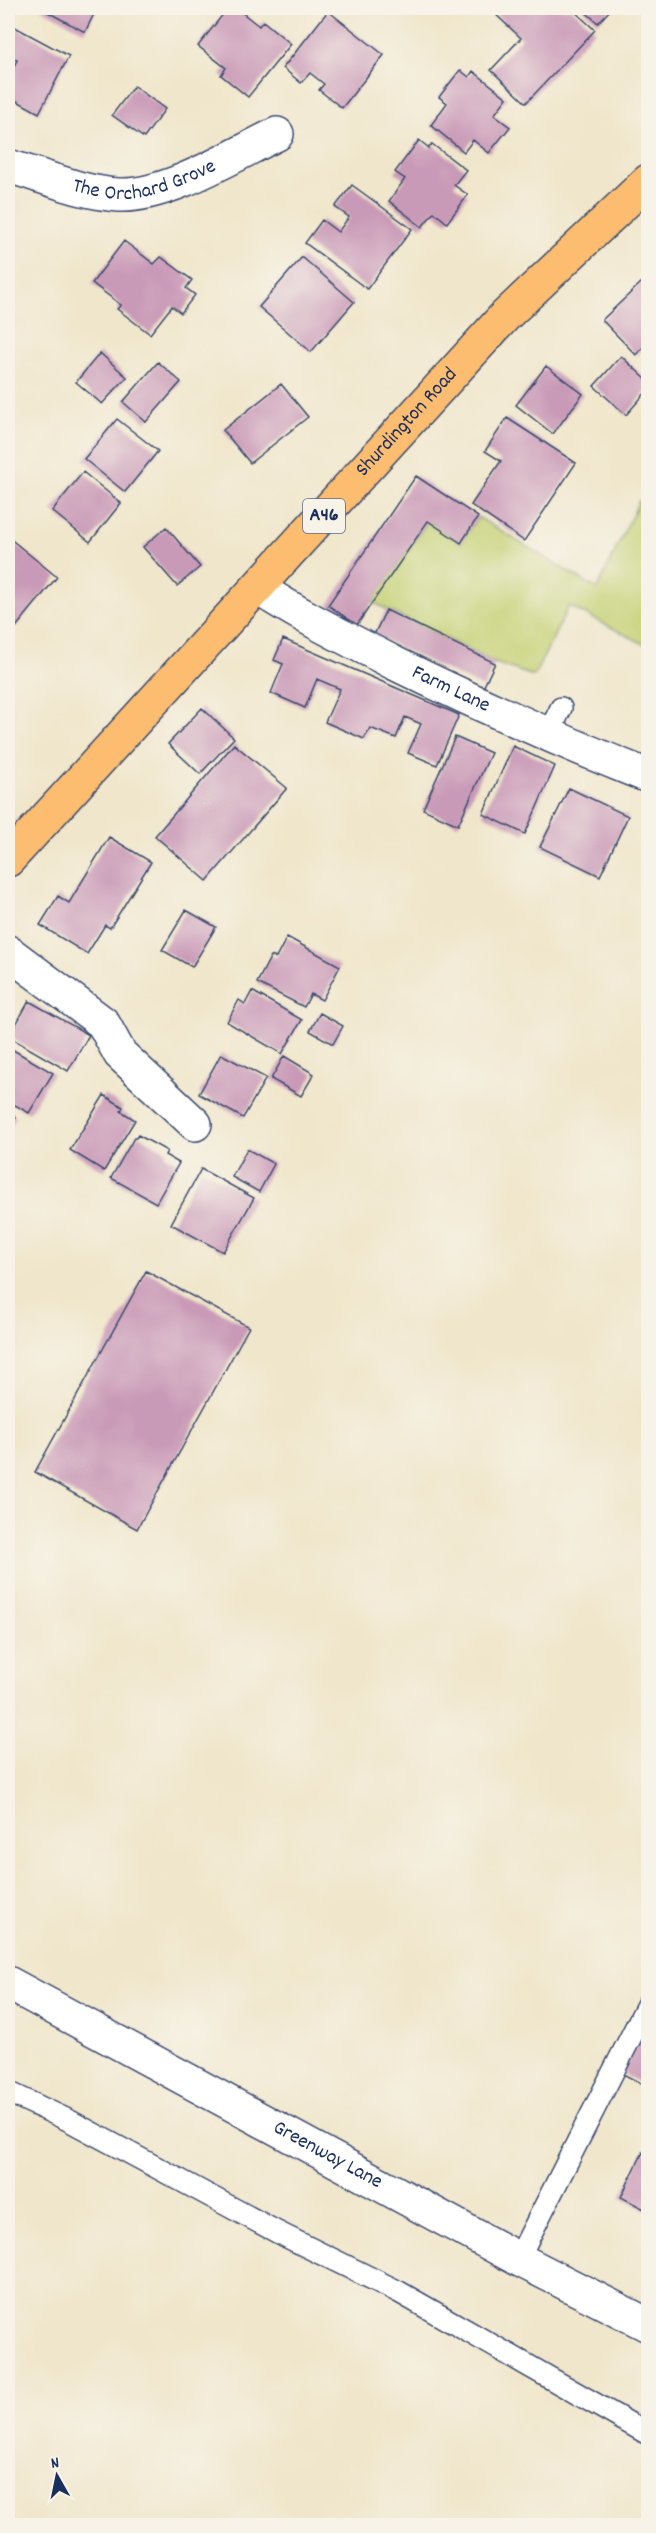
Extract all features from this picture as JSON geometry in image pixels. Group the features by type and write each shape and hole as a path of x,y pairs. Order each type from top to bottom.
{"main road":[{"name":"Shurdington Road","path":"8,860 505,316 648,182"}],"street":[{"name":"The Orchard Grove","path":"8,166 100,192 139,194 172,185 277,134"},
{"name":"Farm Lane","path":"258,588 309,620 437,684 554,722 648,776"},
{"path":"8,952 103,1023 120,1054 195,1124"},
{"name":"Greenway Lane","path":"8,1983 518,2259 648,2325"}],"lane":[{"path":"518,2259 648,2003"},
{"path":"8,2092 70,2121 277,2232 399,2292 648,2434"}],"green space":[{"path":"639,501 648,508 648,646 569,606 534,676 495,663 372,602 428,521 461,543 478,517 597,589"}],"building":[{"path":"40,8 97,8 85,32"},
{"path":"228,8 236,8 259,26 263,21 291,44 248,97 221,75 226,68 198,46"},
{"path":"494,8 571,8 595,30 526,103 491,70 521,38 491,10"},
{"path":"581,8 612,8 598,23"},
{"path":"328,11 384,55 342,108 319,90 324,84 310,73 301,83 283,68"},
{"path":"13,26 69,56 39,113 8,96 8,79 17,60 8,55 8,36"},
{"path":"460,70 469,77 473,71 507,98 494,115 510,127 489,153 473,140 464,152 431,125 447,103 439,97"},
{"path":"134,86 165,109 144,138 112,115"},
{"path":"419,140 429,148 432,144 466,170 454,185 468,195 447,223 434,212 422,227 389,201 405,179 395,172"},
{"path":"352,185 412,229 367,289 305,243 322,220 338,232 349,217 335,207"},
{"path":"124,241 154,264 161,257 192,280 186,288 195,295 181,313 172,306 150,334 117,309 121,305 92,283"},
{"path":"302,257 354,302 311,352 259,307"},
{"path":"643,281 648,287 648,342 636,355 602,320"},
{"path":"100,353 127,377 102,404 76,382"},
{"path":"621,356 648,381 648,390 626,415 594,386"},
{"path":"158,362 181,382 146,422 123,402"},
{"path":"546,366 583,394 553,434 516,405"},
{"path":"281,384 308,417 250,463 223,430"},
{"path":"507,418 576,463 524,541 471,505 501,461 485,451"},
{"path":"117,419 158,451 125,492 84,459"},
{"path":"83,472 121,503 90,542 52,511"},
{"path":"416,476 478,517 461,543 428,521 357,625 328,605"},
{"path":"166,527 200,567 177,586 143,547"},
{"path":"8,537 57,577 16,627 8,621"},
{"path":"386,610 495,663 483,688 374,635"},
{"path":"283,639 459,715 437,765 408,753 421,724 405,717 396,738 370,728 364,739 325,722 340,689 317,679 305,708 271,693 283,664 274,660"},
{"path":"202,708 234,738 200,774 168,744"},
{"path":"455,737 491,753 458,825 423,809"},
{"path":"234,744 287,788 207,881 155,836"},
{"path":"513,746 555,766 525,834 483,814"},
{"path":"569,788 628,816 600,876 540,847"},
{"path":"109,837 151,862 110,928 105,925 87,954 40,925 58,896 69,903"},
{"path":"186,910 216,927 192,967 162,950"},
{"path":"287,937 340,966 322,1000 311,994 304,1007 257,983 271,956 276,958"},
{"path":"252,991 302,1020 282,1054 227,1022 239,1000 245,1004"},
{"path":"29,1001 89,1035 68,1071 9,1037"},
{"path":"320,1013 343,1026 333,1044 310,1031"},
{"path":"8,1047 53,1073 29,1113 8,1101"},
{"path":"221,1054 266,1078 243,1118 199,1094"},
{"path":"284,1056 314,1074 301,1096 271,1079"},
{"path":"104,1095 123,1107 121,1111 135,1120 104,1171 70,1150"},
{"path":"8,1112 16,1117 8,1131"},
{"path":"138,1135 167,1151 165,1155 179,1163 156,1203 111,1178"},
{"path":"247,1149 274,1164 259,1192 232,1177"},
{"path":"201,1169 254,1198 223,1252 171,1224"},
{"path":"146,1271 249,1327 137,1529 35,1472"},
{"path":"648,2017 648,2087 621,2073"},
{"path":"643,2152 648,2155 648,2211 621,2197"}]}
